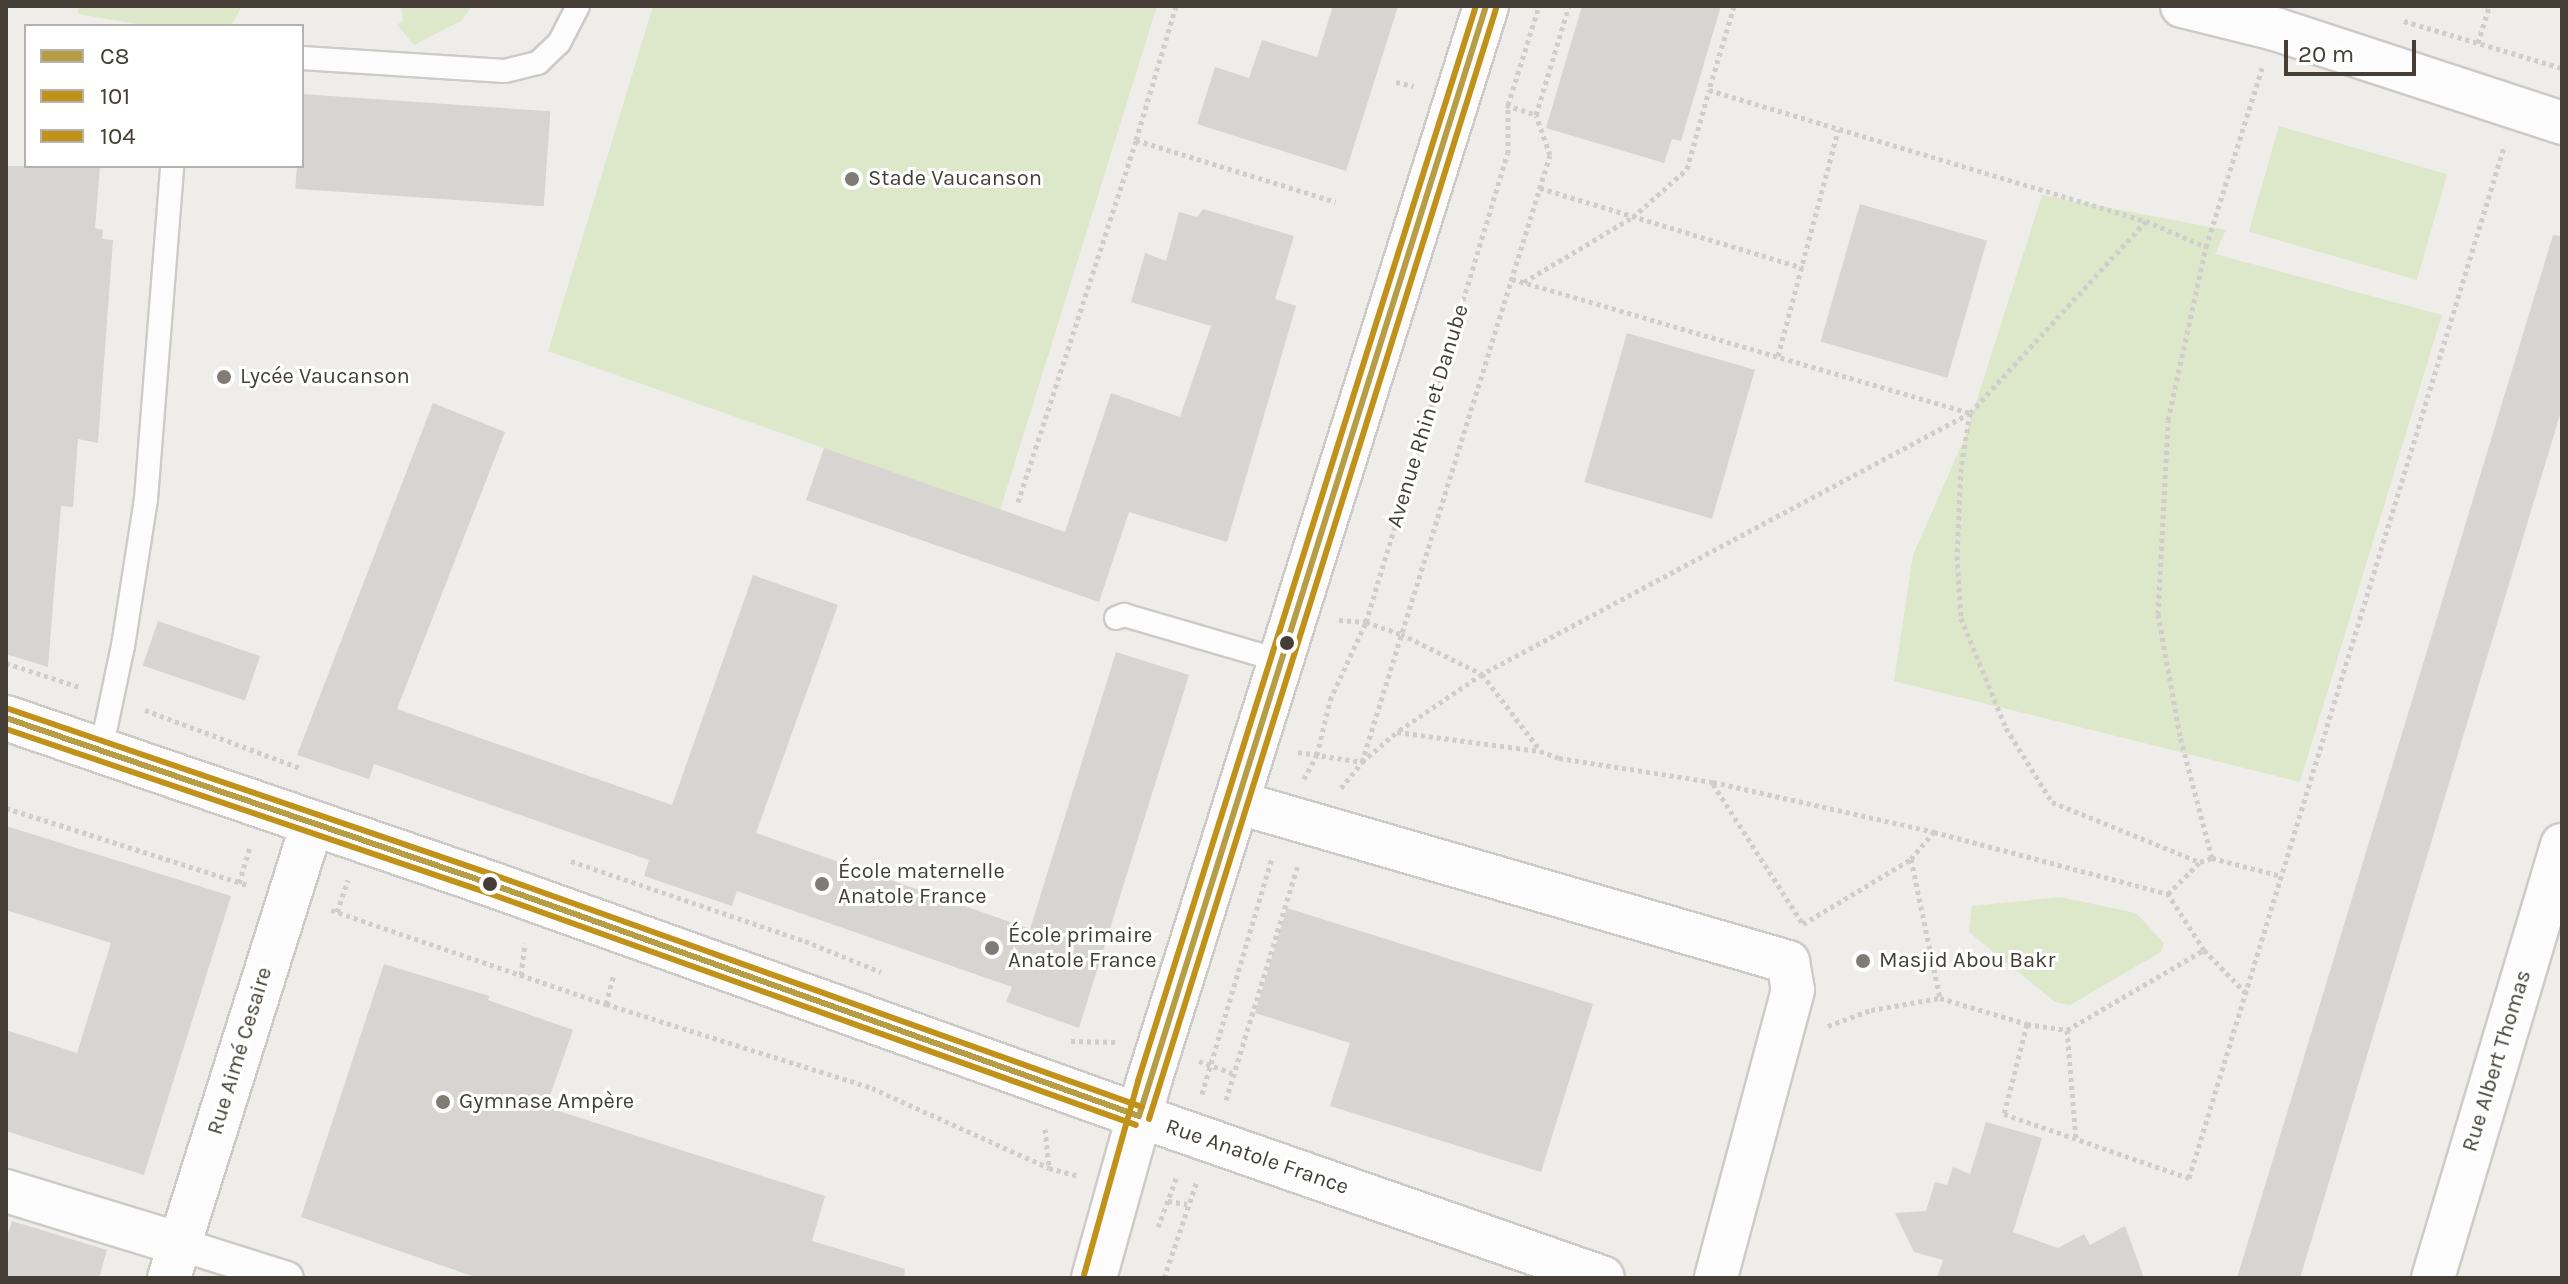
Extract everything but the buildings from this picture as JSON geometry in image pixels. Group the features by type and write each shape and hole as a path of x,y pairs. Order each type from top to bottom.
{"street":[{"path":"1094,1278 1139,1116 1486,6"},
{"path":"2182,6 2256,19 2562,123"},
{"name":"Rue Anatole France","path":"6,718 518,893 1139,1116 1603,1278"},
{"path":"1236,802 1788,962 1793,990 1716,1278"},
{"name":"Rue Aimé Cesaire","path":"174,1261 312,824"},
{"name":"Rue Albert Thomas","path":"2433,1278 2562,845"},
{"path":"6,1191 174,1261 287,1278"}],"lane":[{"path":"304,58 505,71 538,63 559,43 578,6"},
{"path":"101,750 113,698 146,499 172,168"},
{"path":"1116,618 1124,615 1281,661"}],"path":[{"path":"1018,502 1136,140 1176,6"},
{"name":"Avenue Rhin et Danube","path":"1154,1237 1168,1201 1202,1138 1210,1065 1298,820 1330,700 1366,622 1508,153 1508,105 1539,6"},
{"path":"1362,762 1550,155 1536,115 1569,6"},
{"path":"1524,282 1633,217 1687,169 1734,6"},
{"path":"2395,18 2562,68"},
{"path":"2212,858 2180,736 2158,614 2168,420 2256,19"},
{"path":"1709,90 2146,221 2206,247"},
{"path":"2027,1024 2004,1114 2189,1178 2516,108"},
{"path":"1778,356 1838,130"},
{"path":"1136,140 1336,202"},
{"path":"1540,188 1803,268"},
{"path":"1164,1278 1187,1204 1202,1138 1232,1073 1298,820 1397,732 1482,674 1970,413 2146,221"},
{"path":"1512,279 1970,413"},
{"path":"1970,413 1961,468 1957,556 1961,618 2006,728 2052,802 2200,862"},
{"path":"1330,619 1366,622 1401,634 1482,674 1540,751"},
{"path":"6,663 113,698 307,770"},
{"path":"1397,732 1540,751 1559,758 1713,782 1934,832 2168,894 2204,950 2245,992"},
{"path":"1289,751 1362,762"},
{"path":"1713,782 1803,924 1911,859 1934,832"},
{"path":"6,808 288,896 872,1088 1049,1168 1187,1204"},
{"path":"2168,894 2200,862 2212,858 2281,876"},
{"path":"1911,859 1940,998"},
{"path":"570,861 805,941 892,977"},
{"path":"521,975 526,939"},
{"path":"1778,1044 1871,1010 1940,998 2027,1024 2067,1030 2204,950"},
{"path":"2067,1030 2076,1140"},
{"path":"1067,1040 1137,1041 1232,1073"}],"green space":[{"path":"79,6 242,6 232,24 138,24 78,14"},
{"path":"401,6 472,6 461,21 414,45 397,25 403,20"},
{"name":"Stade Vaucanson","path":"653,6 1157,6 1000,510 548,351"},
{"path":"2279,126 2447,174 2417,280 2249,232"},
{"path":"2042,195 2226,230 2215,254 2442,315 2300,782 1894,681 1913,555 1965,437"},
{"path":"2060,897 2136,913 2164,943 2161,952 2070,1005 2055,1002 1969,932 1972,906"}],"transit line":[{"name":"104","path":"1084,1275 1138,1081 1476,6"},
{"name":"C8","path":"1139,1116 1486,6"},
{"name":"101","path":"1149,1119 1496,9"},
{"name":"104","path":"9,709 494,875 1142,1107"},
{"name":"C8","path":"6,718 491,884 1139,1116"},
{"name":"101","path":"6,729 488,893 1136,1125"}],"place":[{"name":"Stade Vaucanson","path":"852,179"},
{"name":"Lycée Vaucanson","path":"224,377"},
{"name":"École maternelle Anatole France","path":"822,884"},
{"name":"École primaire Anatole France","path":"992,948"},
{"name":"Masjid Abou Bakr","path":"1863,961"},
{"name":"Gymnase Ampère","path":"443,1102"}]}
